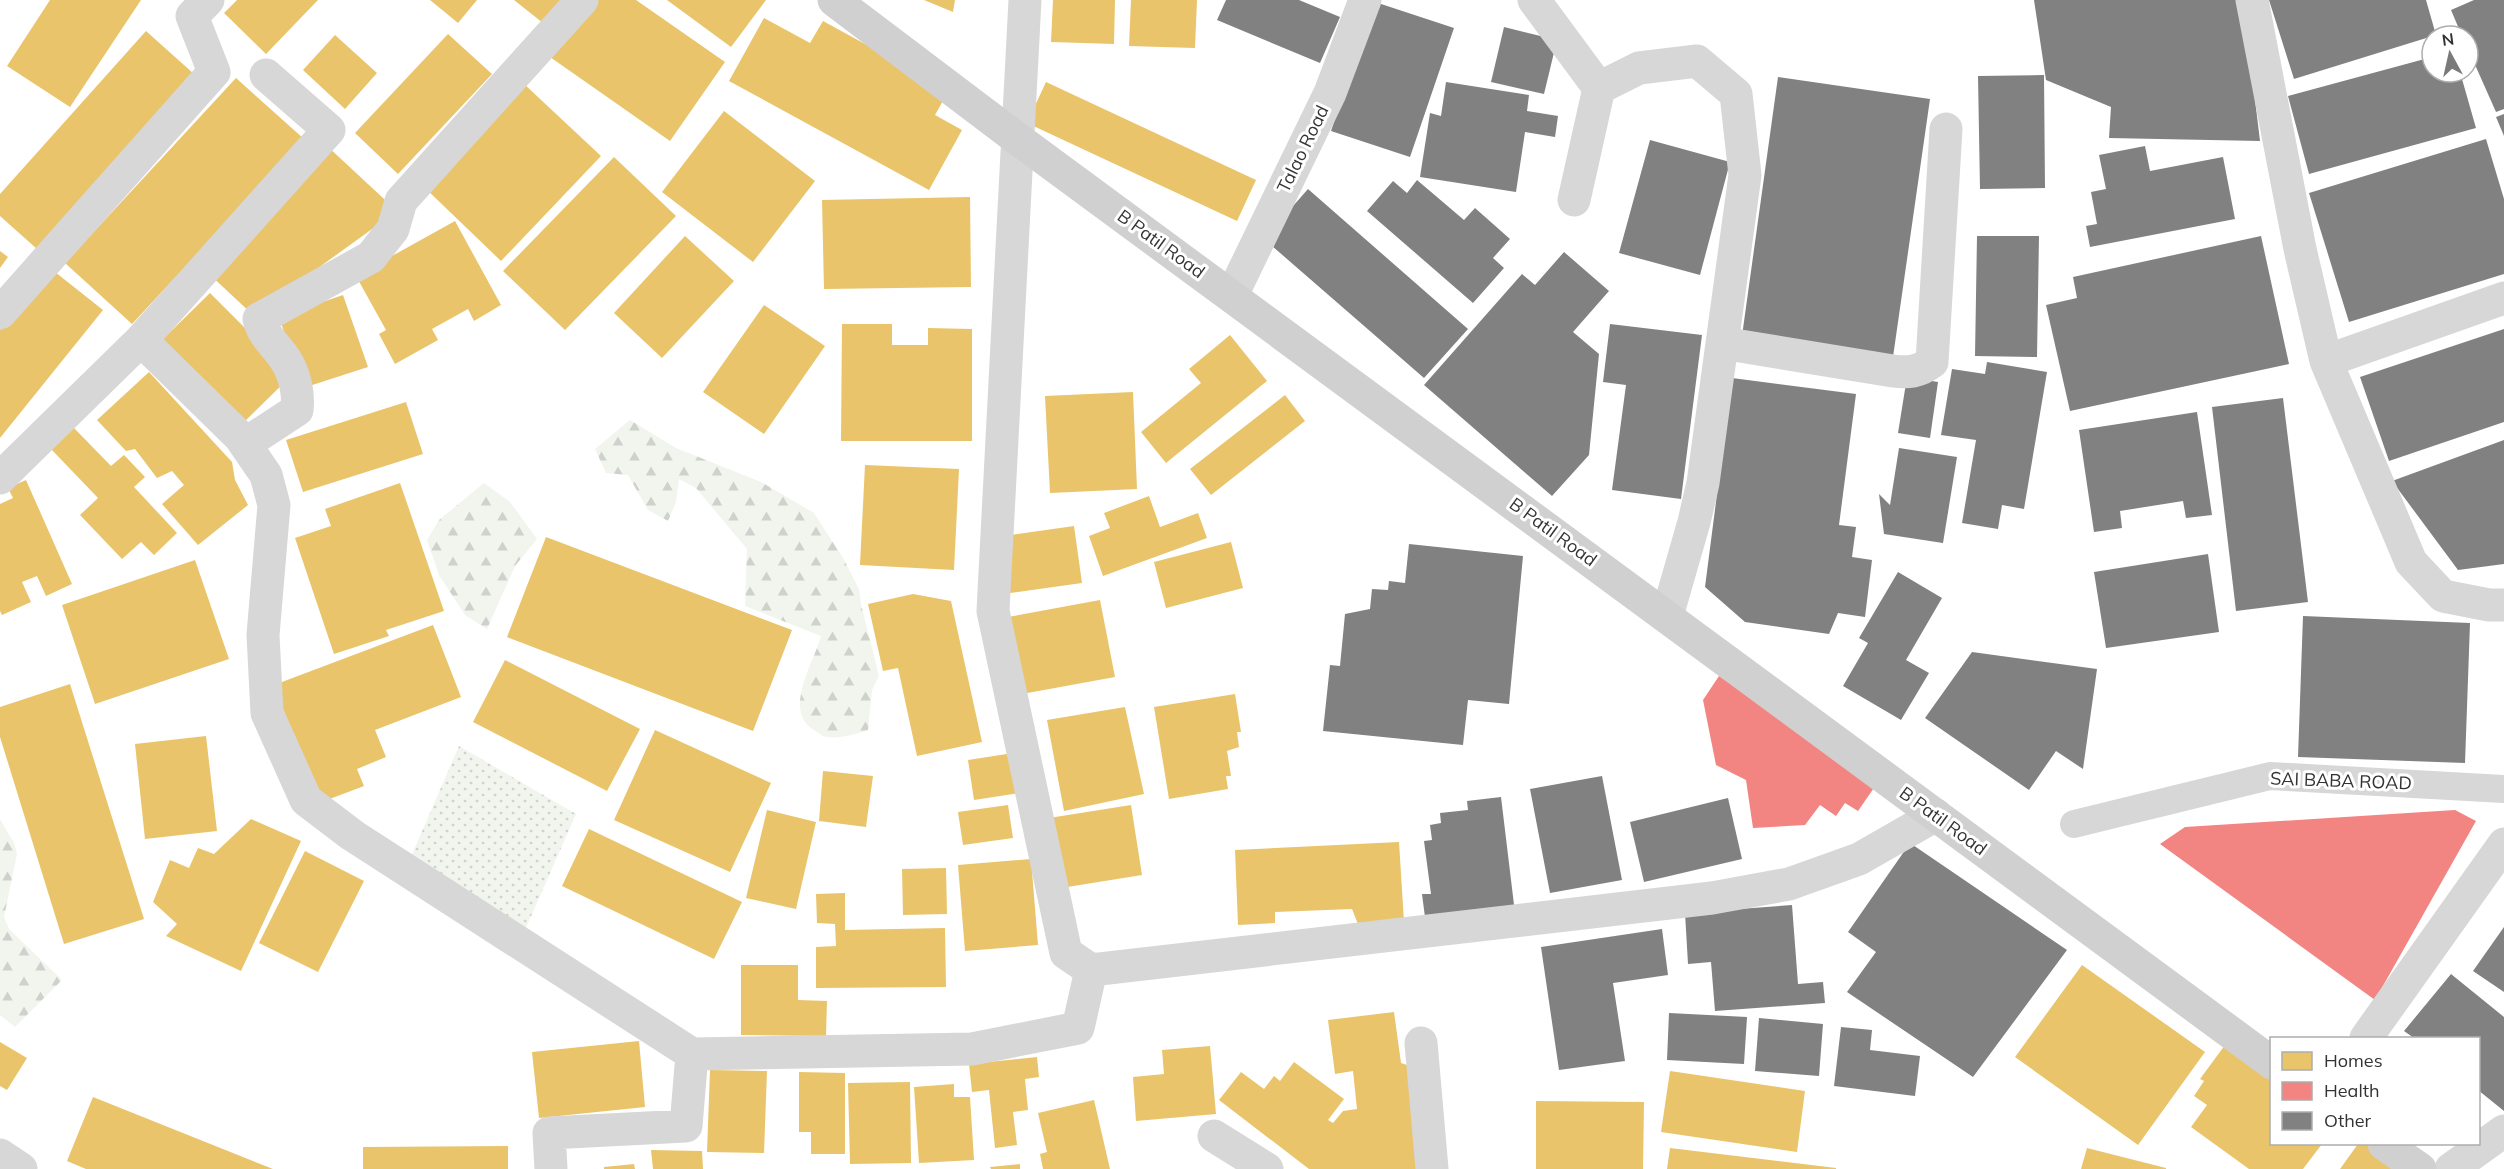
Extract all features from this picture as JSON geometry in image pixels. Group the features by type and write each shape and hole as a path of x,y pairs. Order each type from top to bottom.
{"main road":[{"name":"B Patil Road","path":"834,0 1019,140 2270,1062"},
{"path":"2387,1145 2420,1169"}],"street":[{"path":"0,313 214,72 192,16 208,0"},
{"path":"245,444 297,411 298,394 287,361 262,331 259,319 370,256 393,229 401,201 582,0"},
{"path":"1025,0 993,611 1066,953 1091,970 1712,898 1790,884 1859,859 1935,815"},
{"name":"Talao Road","path":"1232,295 1330,93 1365,0"},
{"path":"1534,0 1599,88 1574,200"},
{"path":"2252,0 2300,249 2326,361 2411,562 2443,596 2489,605 2504,605"},
{"path":"1599,88 1639,68 1697,61 1736,94 1744,175 1722,343 1703,483 1667,616"},
{"path":"0,478 141,340 328,130 266,75"},
{"path":"1722,343 1909,373 1923,369 1932,362 1946,129"},
{"path":"2326,361 2504,298"},
{"path":"141,340 245,444 266,475 274,505 263,635 267,713 306,800 352,835 692,1054 972,1049 1078,1028 1091,970"},
{"name":"SAI BABA ROAD","path":"2074,824 2270,776 2504,789"},
{"path":"2367,1037 2504,844"},
{"path":"1422,1042 1432,1169"},
{"path":"550,1169 549,1133 686,1126 692,1054"},
{"path":"2451,1169 2504,1131"},
{"path":"1214,1136 1267,1169"},
{"path":"0,1155 21,1169"}],"green space":[{"path":"630,420 676,448 761,482 814,513 843,558 859,589 879,676 872,690 868,730 842,737 826,737 805,722 800,699 821,636 745,606 747,549 696,488 679,479 676,502 668,521 648,510 628,475 606,473 595,449"},
{"path":"484,483 510,502 537,539 515,566 487,629 465,615 439,575 427,540 439,520"},
{"path":"459,746 576,814 525,930 410,859"},
{"path":"0,819 14,843 17,854 4,917 9,929 62,980 15,1027 0,1015"}],"building: Homes":[{"path":"50,0 141,0 70,107 7,66"},
{"path":"237,0 318,0 266,54 224,13"},
{"path":"430,0 477,0 458,23"},
{"path":"514,0 562,0 543,23"},
{"path":"590,0 636,0 725,62 670,141 550,57"},
{"path":"667,0 766,0 731,47"},
{"path":"924,0 955,0 953,12"},
{"path":"1053,0 1115,0 1114,44 1051,42"},
{"path":"1131,0 1197,0 1195,48 1129,46"},
{"path":"764,18 810,43 823,21 949,90 935,115 962,130 929,190 729,81"},
{"path":"146,31 194,74 37,249 0,216 0,194"},
{"path":"448,34 492,74 398,174 355,133"},
{"path":"335,35 377,73 345,109 303,70"},
{"path":"236,78 304,139 132,324 65,263"},
{"path":"1046,82 1256,180 1237,221 1027,123"},
{"path":"523,83 601,156 501,261 423,186"},
{"path":"724,111 815,181 753,262 662,192"},
{"path":"326,145 397,211 253,315 207,272"},
{"path":"614,157 676,216 565,330 503,271"},
{"path":"970,197 971,287 824,289 822,200"},
{"path":"455,221 501,305 474,321 468,309 432,329 438,340 395,364 379,334 386,330 356,276"},
{"path":"685,236 734,281 662,358 614,313"},
{"path":"0,251 8,257 0,268"},
{"path":"50,268 103,310 0,438 0,330"},
{"path":"210,293 292,375 244,422 162,340"},
{"path":"343,295 368,367 303,388 279,317"},
{"path":"764,305 825,346 764,434 703,392"},
{"path":"842,324 892,324 892,345 928,345 928,328 972,329 972,441 841,441"},
{"path":"1230,335 1267,381 1166,463 1141,432 1201,383 1189,369"},
{"path":"149,372 232,462 235,480 248,505 198,545 162,504 184,485 172,471 157,478 135,449 126,451 97,420"},
{"path":"1133,392 1137,489 1050,493 1045,396"},
{"path":"1285,395 1305,421 1211,495 1190,469"},
{"path":"406,402 423,454 303,492 286,440"},
{"path":"74,428 111,466 124,455 145,477 134,487 177,533 154,555 141,542 122,559 80,515 98,498 51,449"},
{"path":"865,465 959,469 954,570 860,565"},
{"path":"26,480 72,584 46,596 37,576 22,582 31,602 2,615 0,611 0,504 13,498 8,488"},
{"path":"400,483 444,611 386,630 389,636 334,654 295,538 331,526 325,509"},
{"path":"1149,496 1160,527 1198,513 1207,538 1103,576 1089,536 1110,528 1104,513"},
{"path":"1074,526 1082,583 1010,593 1003,536"},
{"path":"546,537 792,630 753,731 507,637"},
{"path":"1231,542 1243,588 1166,608 1154,562"},
{"path":"195,560 229,659 95,704 62,605"},
{"path":"913,594 951,601 982,742 917,756 898,668 883,671 868,604"},
{"path":"1100,600 1115,677 1022,694 1008,617"},
{"path":"433,625 461,697 375,730 386,757 357,769 364,786 319,803 274,685"},
{"path":"505,660 640,729 607,791 473,722"},
{"path":"70,684 144,919 64,944 0,737 0,707"},
{"path":"1235,694 1241,732 1237,732 1239,747 1227,751 1231,776 1226,776 1228,789 1169,799 1154,707"},
{"path":"1125,707 1144,794 1064,811 1047,720"},
{"path":"655,730 771,783 730,872 614,820"},
{"path":"206,736 217,831 145,839 135,744"},
{"path":"1019,752 1026,792 974,800 968,760"},
{"path":"823,771 873,776 866,827 819,821"},
{"path":"1008,805 1013,838 963,845 958,812"},
{"path":"1131,805 1142,875 1061,888 1049,818"},
{"path":"767,810 816,822 796,909 746,898"},
{"path":"251,819 301,841 241,971 166,936 177,924 153,902 170,860 189,868 198,848 214,854"},
{"path":"589,829 742,902 714,959 562,886"},
{"path":"1399,842 1404,922 1358,924 1352,909 1275,912 1275,923 1238,925 1235,850"},
{"path":"305,851 364,881 318,972 259,943"},
{"path":"1031,859 1038,945 965,951 958,865"},
{"path":"946,868 947,914 903,915 902,869"},
{"path":"845,893 845,930 945,928 946,987 816,988 816,947 836,946 835,924 817,923 816,894"},
{"path":"741,965 798,965 798,1000 827,1001 826,1036 741,1035"},
{"path":"2082,965 2205,1052 2138,1145 2015,1057"},
{"path":"1394,1012 1401,1063 1407,1065 1421,1169 1309,1169 1219,1100 1241,1072 1264,1089 1274,1076 1280,1081 1294,1062 1344,1099 1328,1120 1333,1123 1343,1111 1357,1109 1353,1071 1335,1074 1328,1020"},
{"path":"639,1041 645,1107 539,1118 532,1052"},
{"path":"0,1042 27,1058 7,1090 0,1086"},
{"path":"2225,1045 2270,1078 2270,1145 2321,1145 2303,1169 2249,1169 2191,1127 2207,1105 2194,1096 2204,1081 2200,1079"},
{"path":"1210,1046 1216,1114 1136,1121 1133,1077 1164,1074 1162,1050"},
{"path":"1037,1057 1039,1077 1025,1079 1028,1110 1013,1112 1017,1145 995,1148 989,1090 972,1092 969,1064"},
{"path":"710,1070 767,1071 764,1153 707,1152"},
{"path":"1670,1071 1805,1091 1797,1152 1661,1132"},
{"path":"799,1072 845,1073 845,1154 811,1154 811,1132 799,1132"},
{"path":"910,1082 911,1163 850,1164 848,1083"},
{"path":"954,1084 954,1097 970,1097 974,1160 919,1163 914,1087"},
{"path":"93,1097 273,1169 86,1169 67,1161"},
{"path":"1094,1100 1110,1169 1043,1169 1040,1154 1047,1152 1038,1113"},
{"path":"1536,1101 1644,1102 1643,1169 1536,1169"},
{"path":"2357,1145 2373,1145 2408,1169 2340,1169"},
{"path":"508,1146 508,1169 363,1169 363,1147"},
{"path":"1670,1148 1836,1168 1836,1169 1667,1169"},
{"path":"2087,1148 2166,1168 2166,1169 2081,1169"},
{"path":"651,1150 702,1151 703,1169 653,1169"},
{"path":"634,1164 635,1169 604,1169 604,1167"},
{"path":"1020,1164 1020,1169 991,1169 990,1167"}],"building: Health":[{"path":"1719,676 1878,782 1858,811 1845,803 1836,816 1820,805 1805,825 1753,828 1746,780 1716,765 1703,700"},
{"path":"2455,810 2476,821 2375,1000 2160,844 2185,827"}],"building: Other":[{"path":"1226,0 1299,0 1340,17 1320,63 1217,20"},
{"path":"2034,0 2243,0 2260,141 2109,138 2111,107 2046,80"},
{"path":"2269,0 2426,0 2433,24 2420,24 2420,40 2294,79"},
{"path":"2474,0 2504,0 2504,109 2496,112 2480,76 2480,24 2457,24 2451,10"},
{"path":"1375,2 1454,28 1410,157 1331,131"},
{"path":"1504,27 1557,40 1544,94 1491,82"},
{"path":"2420,60 2420,84 2463,84 2476,128 2309,174 2288,96"},
{"path":"2044,75 2045,188 1980,189 1978,76"},
{"path":"1778,77 1930,99 1893,357 1742,336"},
{"path":"1446,82 1529,95 1527,111 1558,116 1555,137 1525,132 1516,192 1420,177 1430,113 1441,116"},
{"path":"2504,114 2504,136 2496,117"},
{"path":"2486,139 2504,199 2504,274 2349,322 2309,193"},
{"path":"1650,140 1730,162 1700,275 1619,253"},
{"path":"2145,146 2150,171 2223,157 2235,219 2090,247 2086,226 2097,224 2091,192 2106,189 2099,155"},
{"path":"1417,180 1464,220 1475,208 1510,239 1493,258 1504,268 1473,303 1367,211 1393,181 1407,193"},
{"path":"1308,189 1468,329 1424,378 1264,239"},
{"path":"1977,236 2039,236 2037,357 1975,356"},
{"path":"2261,236 2289,364 2070,411 2046,305 2077,298 2073,277"},
{"path":"1564,252 1609,291 1573,332 1599,354 1589,455 1552,496 1424,385 1522,274 1535,285"},
{"path":"1610,324 1702,335 1681,499 1612,490 1626,385 1603,382"},
{"path":"2504,329 2504,422 2389,461 2360,377"},
{"path":"1987,362 2047,372 2024,509 2002,505 1998,529 1962,523 1976,440 1941,435 1952,369 1985,374"},
{"path":"1907,377 1938,382 1930,438 1898,433"},
{"path":"1732,378 1856,394 1839,525 1856,527 1852,557 1872,560 1865,617 1838,613 1829,634 1745,622 1705,587"},
{"path":"2283,398 2308,602 2236,611 2212,407"},
{"path":"2197,412 2212,515 2186,518 2183,501 2120,511 2122,528 2094,532 2079,430"},
{"path":"2504,440 2504,564 2458,570 2392,481"},
{"path":"1899,448 1957,457 1943,543 1884,534 1879,494 1890,505"},
{"path":"1409,544 1523,556 1509,704 1468,700 1463,745 1323,731 1330,665 1340,666 1345,614 1370,609 1372,589 1388,590 1389,581 1405,583"},
{"path":"2208,554 2219,632 2106,648 2094,572"},
{"path":"1898,572 1942,598 1906,660 1929,673 1901,720 1843,686 1868,643 1859,638"},
{"path":"2303,616 2470,623 2465,763 2298,757"},
{"path":"1972,652 2097,669 2083,769 2056,751 2029,790 1925,718"},
{"path":"1602,776 1622,880 1550,893 1530,789"},
{"path":"1501,797 1515,913 1426,925 1422,894 1431,894 1424,841 1432,840 1430,825 1441,823 1440,813 1468,810 1467,801"},
{"path":"1728,798 1742,859 1644,882 1630,822"},
{"path":"1910,843 2067,950 1973,1077 1847,992 1876,952 1848,932"},
{"path":"1792,905 1798,984 1823,982 1825,1003 1715,1011 1711,962 1688,964 1685,913"},
{"path":"2504,927 2504,992 2473,971"},
{"path":"1662,929 1668,975 1613,983 1625,1061 1559,1070 1541,947"},
{"path":"2451,974 2504,1017 2504,1111 2480,1092 2480,1037 2413,1037 2404,1031"},
{"path":"1669,1013 1747,1017 1744,1064 1667,1060"},
{"path":"1759,1018 1823,1024 1819,1076 1755,1071"},
{"path":"1841,1027 1872,1030 1870,1050 1920,1056 1915,1096 1834,1086"}]}
